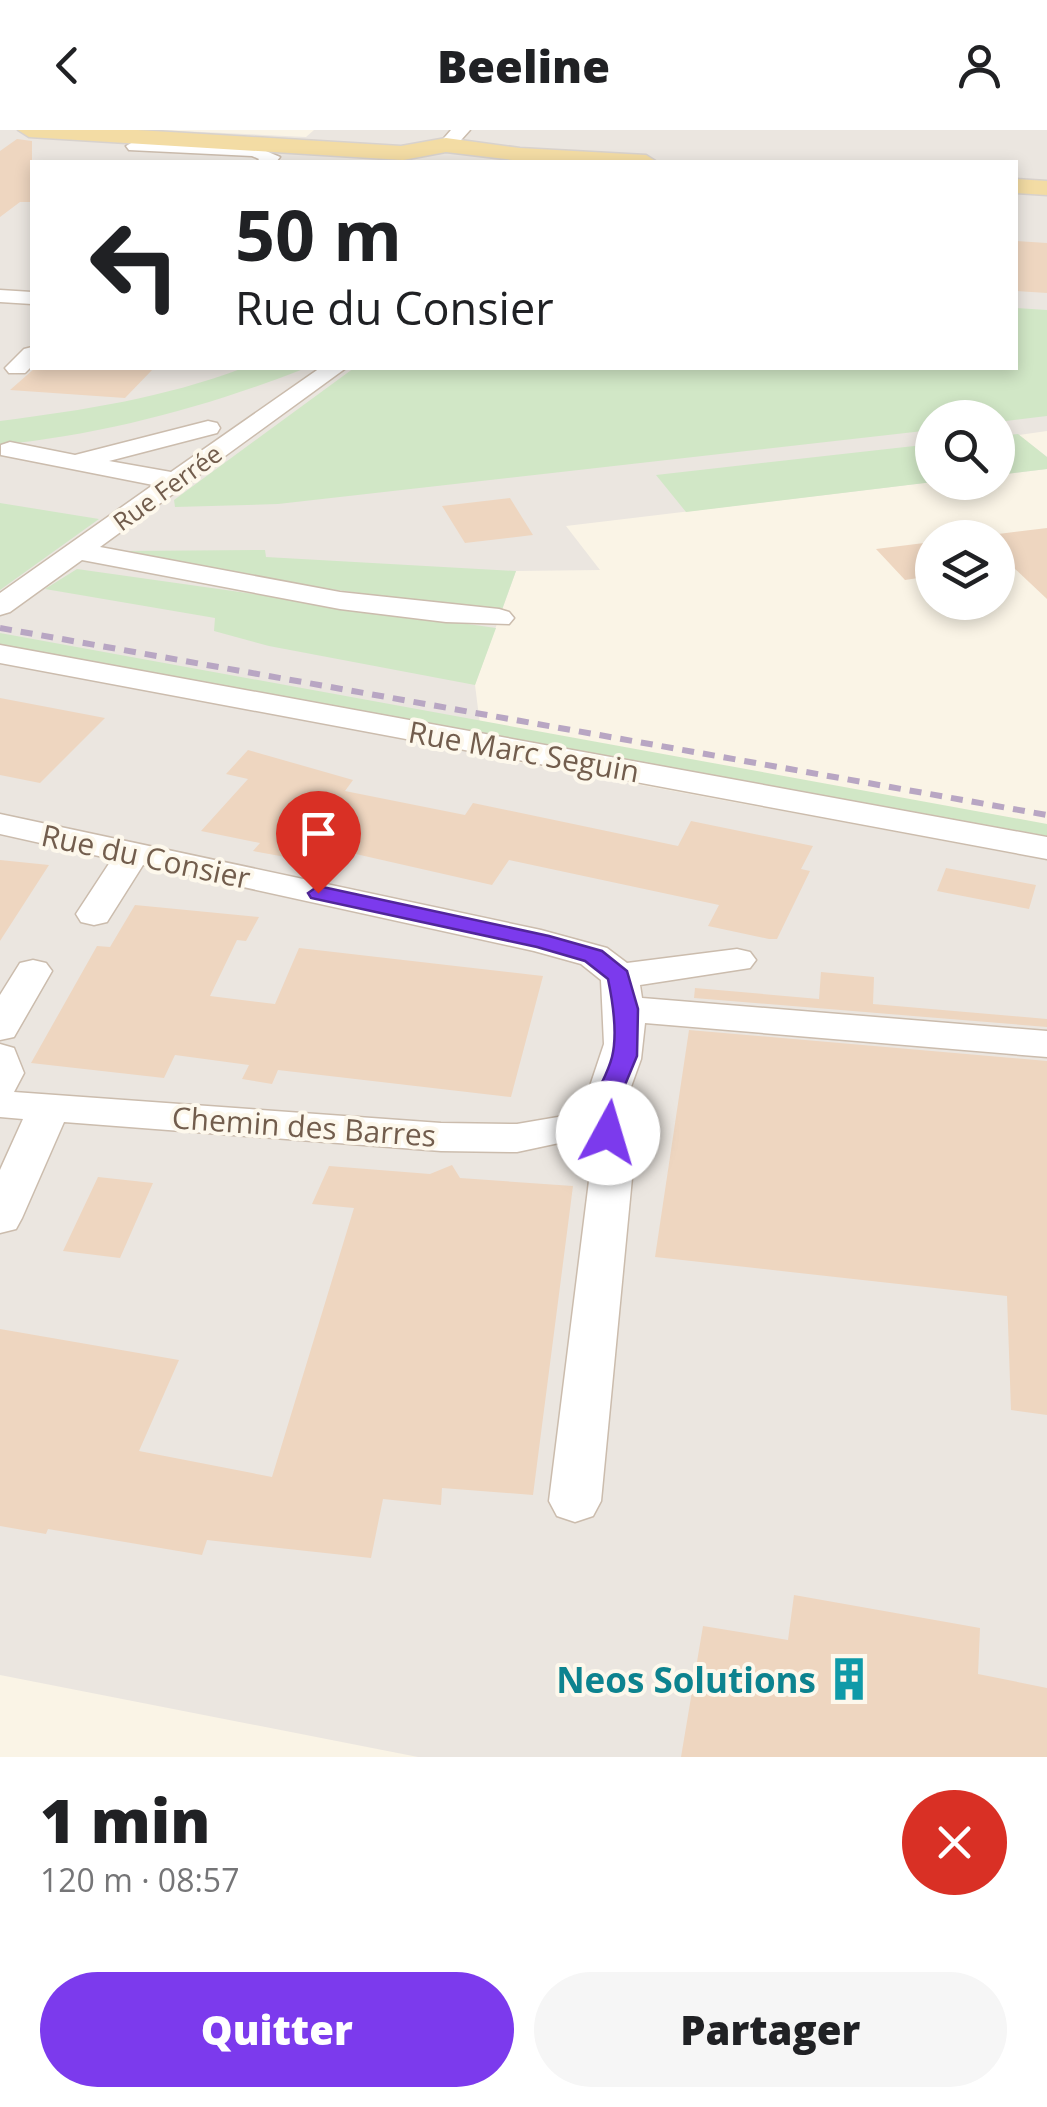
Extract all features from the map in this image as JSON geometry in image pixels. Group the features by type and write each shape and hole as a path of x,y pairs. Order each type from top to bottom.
{"main road":[{"path":"29,130 135,148 406,158 420,147 454,138 474,159 507,160"},
{"path":"474,159 531,160"},
{"path":"1018,184 1047,186"}],"street":[{"path":"135,148 254,152 271,157 268,160"},
{"path":"0,296 29,309"},
{"name":"Rue Ferrée","path":"0,606 331,370"},
{"path":"78,462 208,428"},
{"path":"10,450 176,481"},
{"path":"78,551 227,583 384,607 499,618"},
{"name":"Rue Marc Seguin","path":"0,654 1047,848"},
{"name":"Rue du Consier","path":"0,824 541,941 594,956 622,992"},
{"path":"94,914 133,854"},
{"path":"622,992 736,960"},
{"path":"0,1028 33,971"},
{"path":"622,992 1047,1044"},
{"path":"575,1500 612,1156 602,1109 624,1056 622,992"},
{"path":"0,1058 4,1073 0,1082"},
{"name":"Chemin des Barres","path":"0,1104 441,1137 517,1138 569,1129 602,1109"},
{"path":"0,1218 49,1108"}],"shaded area":[{"path":"0,130 159,130 306,137 314,130 1047,130 1047,431 1019,435 1047,457 1047,469 1015,473 1015,400 915,400 915,484 566,526 600,570 516,571 475,685 484,756 1047,860 1047,1757 418,1757 0,1675"}],"green space":[{"path":"1018,308 1047,310 1047,416 1015,420 1015,400 915,400 915,432 278,504 175,507 174,500 351,370 1018,370"},
{"path":"237,370 300,370 156,417 79,434 0,445 0,421 154,395"},
{"path":"1015,434 1047,457 1047,469 1015,473"},
{"path":"915,446 915,484 686,512 656,475"},
{"path":"0,503 99,519 0,590"},
{"path":"265,550 266,557 516,571 499,618 353,592 235,577 123,551"},
{"path":"77,569 496,628 475,685 269,646 214,631 215,618 45,589"},
{"path":"0,633 1047,824 1047,836 0,646"}],"building":[{"path":"17,139 32,141 30,202 20,202 0,217 0,151"},
{"path":"1018,241 1047,243 1047,293 1018,291"},
{"path":"33,370 152,370 125,398 10,390"},
{"path":"510,498 533,535 465,543 442,506"},
{"path":"1047,528 1047,599 1015,569 1015,532"},
{"path":"915,544 915,579 905,580 876,549"},
{"path":"0,698 105,718 40,783 0,775"},
{"path":"248,750 353,780 345,791 465,815 473,803 678,846 691,821 813,846 801,869 810,871 777,939 769,939 708,926 719,905 509,860 492,885 303,842 291,858 253,851 260,843 201,831 248,779 226,774"},
{"path":"0,860 49,865 0,941"},
{"path":"946,868 1036,885 1029,909 937,891"},
{"path":"135,905 259,917 246,941 237,940 210,996 275,1004 299,948 543,976 511,1097 278,1070 272,1084 242,1079 249,1065 175,1055 164,1078 31,1063 97,946 110,947"},
{"path":"821,972 874,977 873,1004 1047,1019 1047,1027 694,998 695,988 819,999"},
{"path":"689,1030 1047,1061 1047,1415 1011,1410 1007,1296 655,1257"},
{"path":"452,1165 460,1178 573,1186 533,1495 442,1488 441,1505 383,1499 371,1558 207,1540 202,1555 48,1529 46,1534 0,1526 0,1329 179,1360 139,1451 272,1477 354,1208 312,1204 329,1166 430,1174"},
{"path":"98,1177 153,1183 120,1258 63,1251"},
{"name":"Neos Solutions","path":"794,1595 980,1628 978,1674 1047,1688 1047,1757 681,1757 703,1626 788,1640"}],"railway":[{"path":"0,628 1047,815"}],"place":[{"name":"Neos Solutions","path":"849,1679"}],"route":[{"path":"318,893 541,941 594,956 619,976 626,1009 624,1056 602,1109 608,1133"}]}
